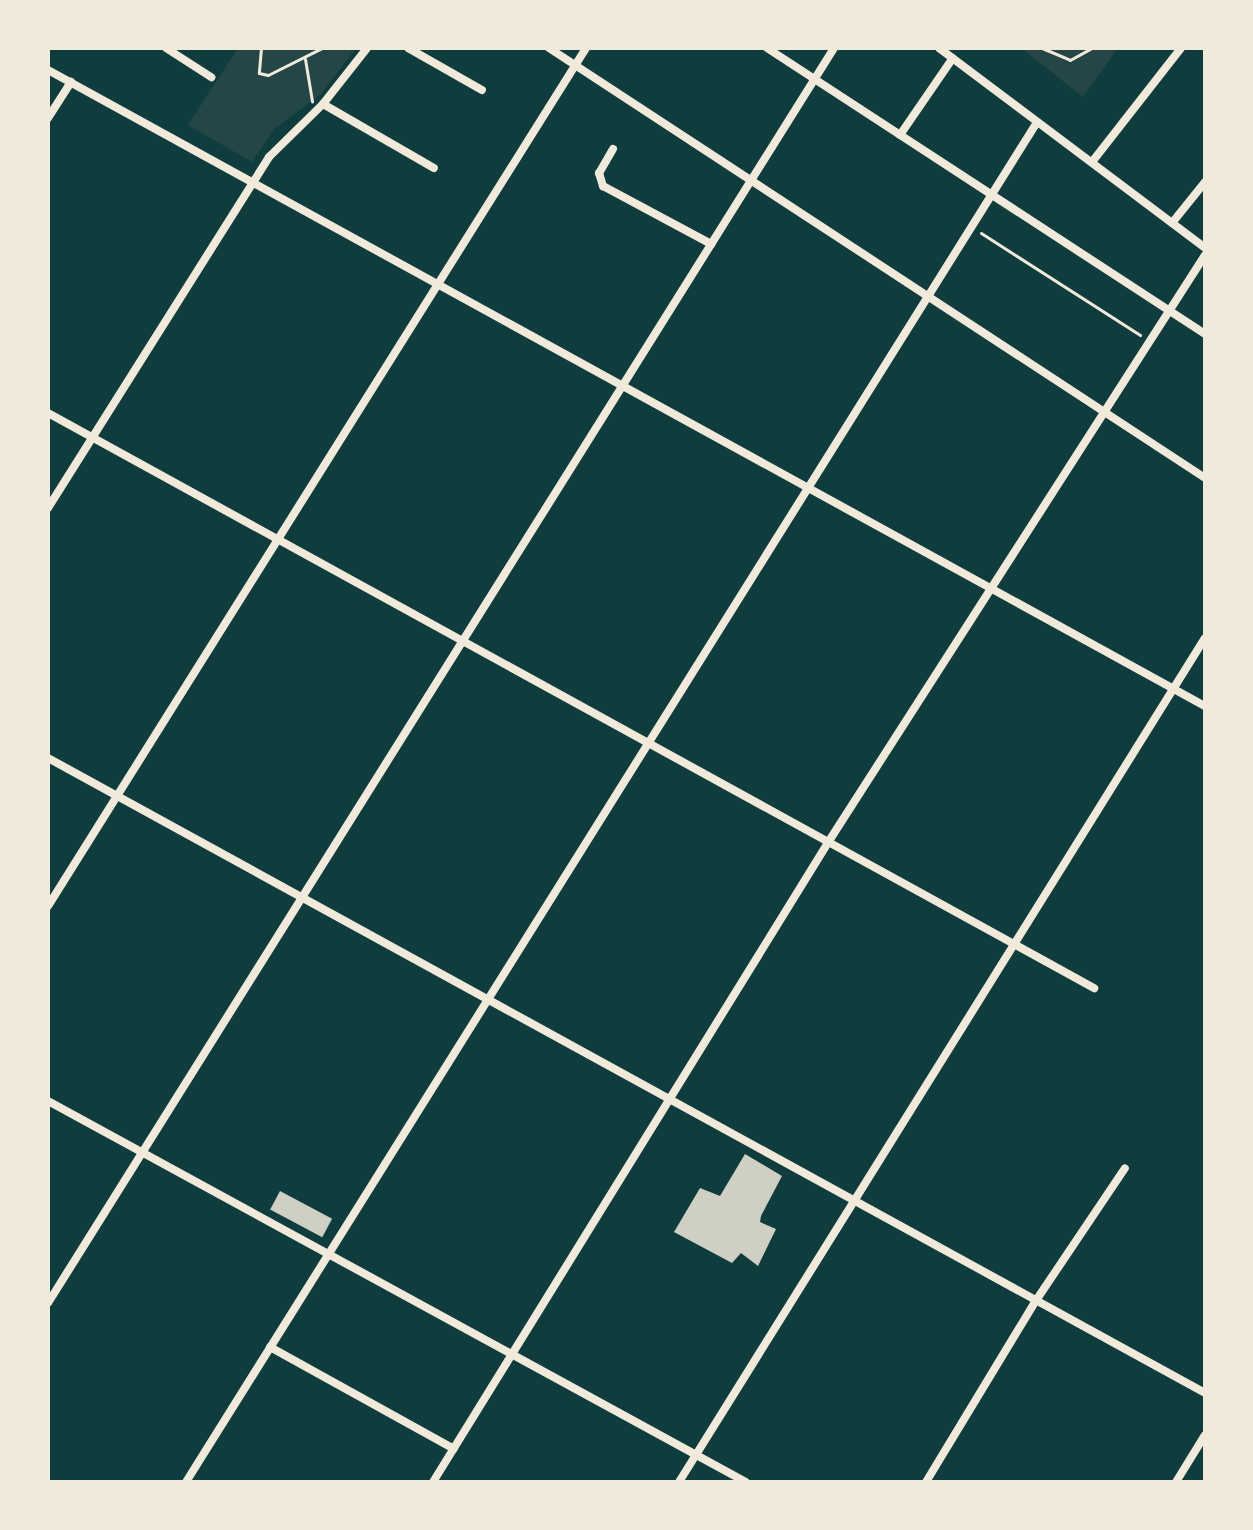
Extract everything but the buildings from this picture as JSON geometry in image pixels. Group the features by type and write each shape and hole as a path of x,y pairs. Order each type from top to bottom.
{"street":[{"path":"166,48 180,52 211,77"},
{"path":"48,508 269,157 323,104 367,48"},
{"path":"408,48 482,90"},
{"path":"549,48 1205,478"},
{"path":"48,906 275,537 586,48"},
{"path":"767,48 1205,334"},
{"path":"48,1303 834,48"},
{"path":"1092,162 1181,48"},
{"path":"941,49 1205,248"},
{"path":"900,135 953,58"},
{"path":"48,70 1205,706"},
{"path":"48,118 71,82"},
{"path":"323,104 434,168"},
{"path":"186,1482 805,486 1037,122"},
{"path":"613,149 599,173 603,186 711,244"},
{"path":"1172,223 1205,182"},
{"path":"433,1482 829,841 1205,255"},
{"path":"48,413 829,841 1014,948 1094,988"},
{"path":"679,1482 1205,638"},
{"path":"48,758 851,1203 1205,1393"},
{"path":"48,1101 746,1482"},
{"path":"926,1482 1035,1302 1125,1168"},
{"path":"270,1347 454,1449"},
{"path":"1176,1482 1205,1435"}],"path":[{"path":"261,48 259,73 268,75 322,48"},
{"path":"1042,48 1070,60 1092,48"},
{"path":"305,59 314,112"},
{"path":"972,226 1149,341"}],"shaded area":[{"path":"238,48 356,48 321,94 274,129 252,162 188,125"},
{"path":"1021,48 1118,48 1083,97"}]}
